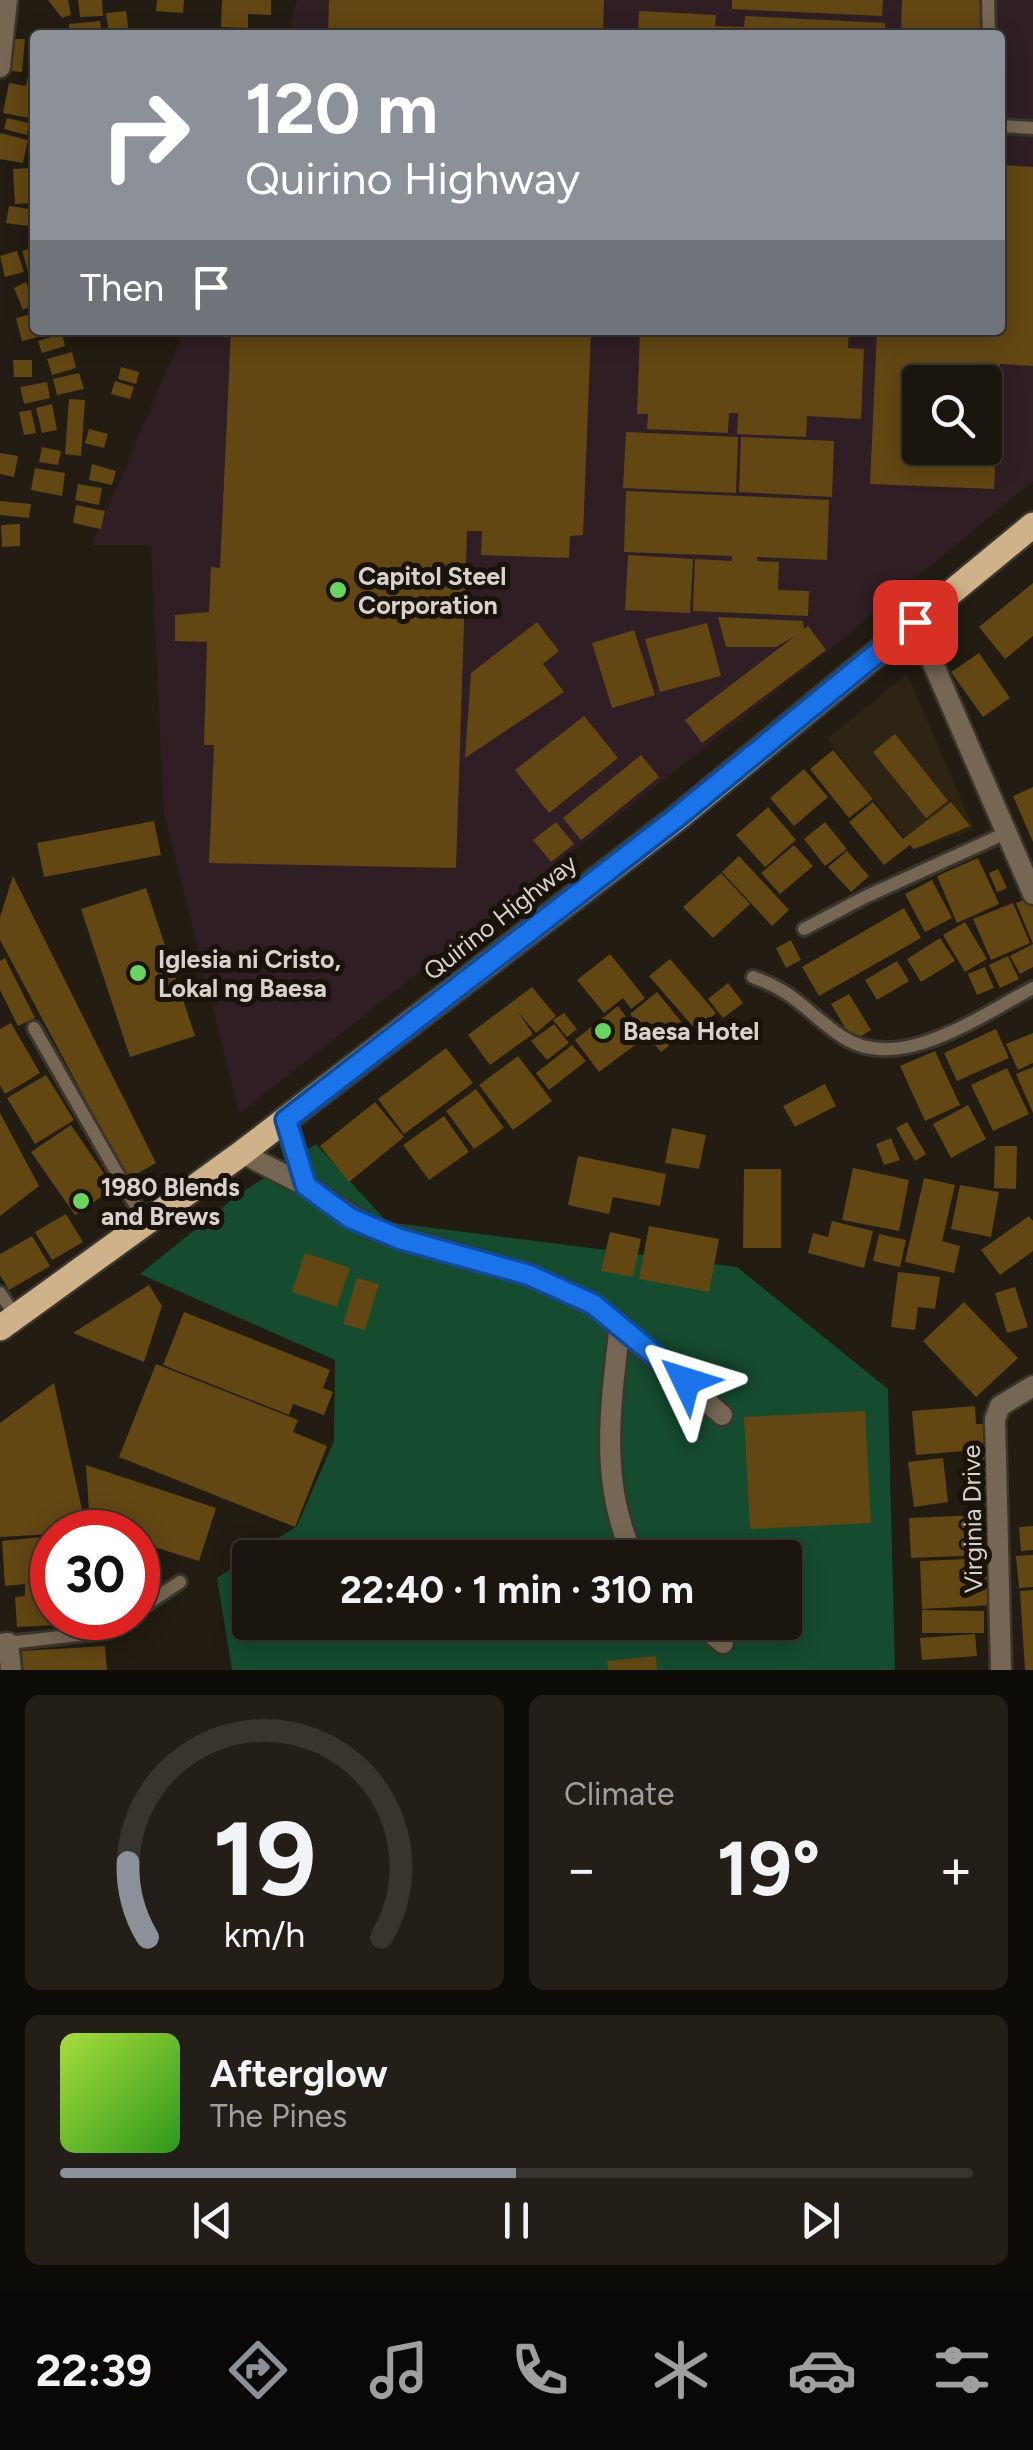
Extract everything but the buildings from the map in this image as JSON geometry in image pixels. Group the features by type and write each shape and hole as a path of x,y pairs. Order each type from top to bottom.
{"main road":[{"name":"Quirino Highway","path":"8,1322 286,1120 676,818 1030,528"}],"street":[{"path":"0,67 6,0"},
{"path":"915,622 1033,894"},
{"path":"286,1120 306,1186"},
{"path":"242,1153 306,1186 374,1230 529,1275 593,1304 722,1415"},
{"path":"620,1324 609,1430 610,1481 626,1540"},
{"name":"Virginia Drive","path":"1000,1670 995,1420 1000,1406 1033,1386"},
{"path":"718,1640 723,1644"},
{"path":"4,1644 10,1670"}],"lane":[{"path":"988,0 989,30"},
{"path":"1005,126 1033,128"},
{"path":"804,929 865,896 1006,833"},
{"path":"753,978 785,989 840,1036 860,1046 883,1050 941,1035 1033,988"},
{"path":"34,1028 145,1222"},
{"path":"0,1293 8,1322"},
{"path":"160,1595 180,1582"},
{"path":"4,1644 37,1640"}],"shaded area":[{"name":"Capitol Steel Corporation","path":"297,0 1033,0 1033,481 835,645 239,1114 164,814 151,545 92,545 182,335 1005,335 1005,30 288,30"},
{"path":"907,674 974,829 914,850 827,739"}],"green space":[{"path":"316,1144 387,1222 737,1267 888,1389 895,1670 232,1670 217,1578 232,1568 232,1640 802,1640 802,1540 275,1540 297,1526 334,1441 335,1360 140,1274 238,1195"}],"place":[{"name":"Capitol Steel Corporation","path":"338,590"},
{"name":"Iglesia ni Cristo, Lokal ng Baesa","path":"138,973"},
{"name":"Baesa Hotel","path":"603,1031"},
{"name":"1980 Blends and Brews","path":"81,1201"}],"route":[{"path":"686,1381 593,1304 529,1275 400,1239 350,1218 306,1186 286,1120 676,818 915,622"}]}
